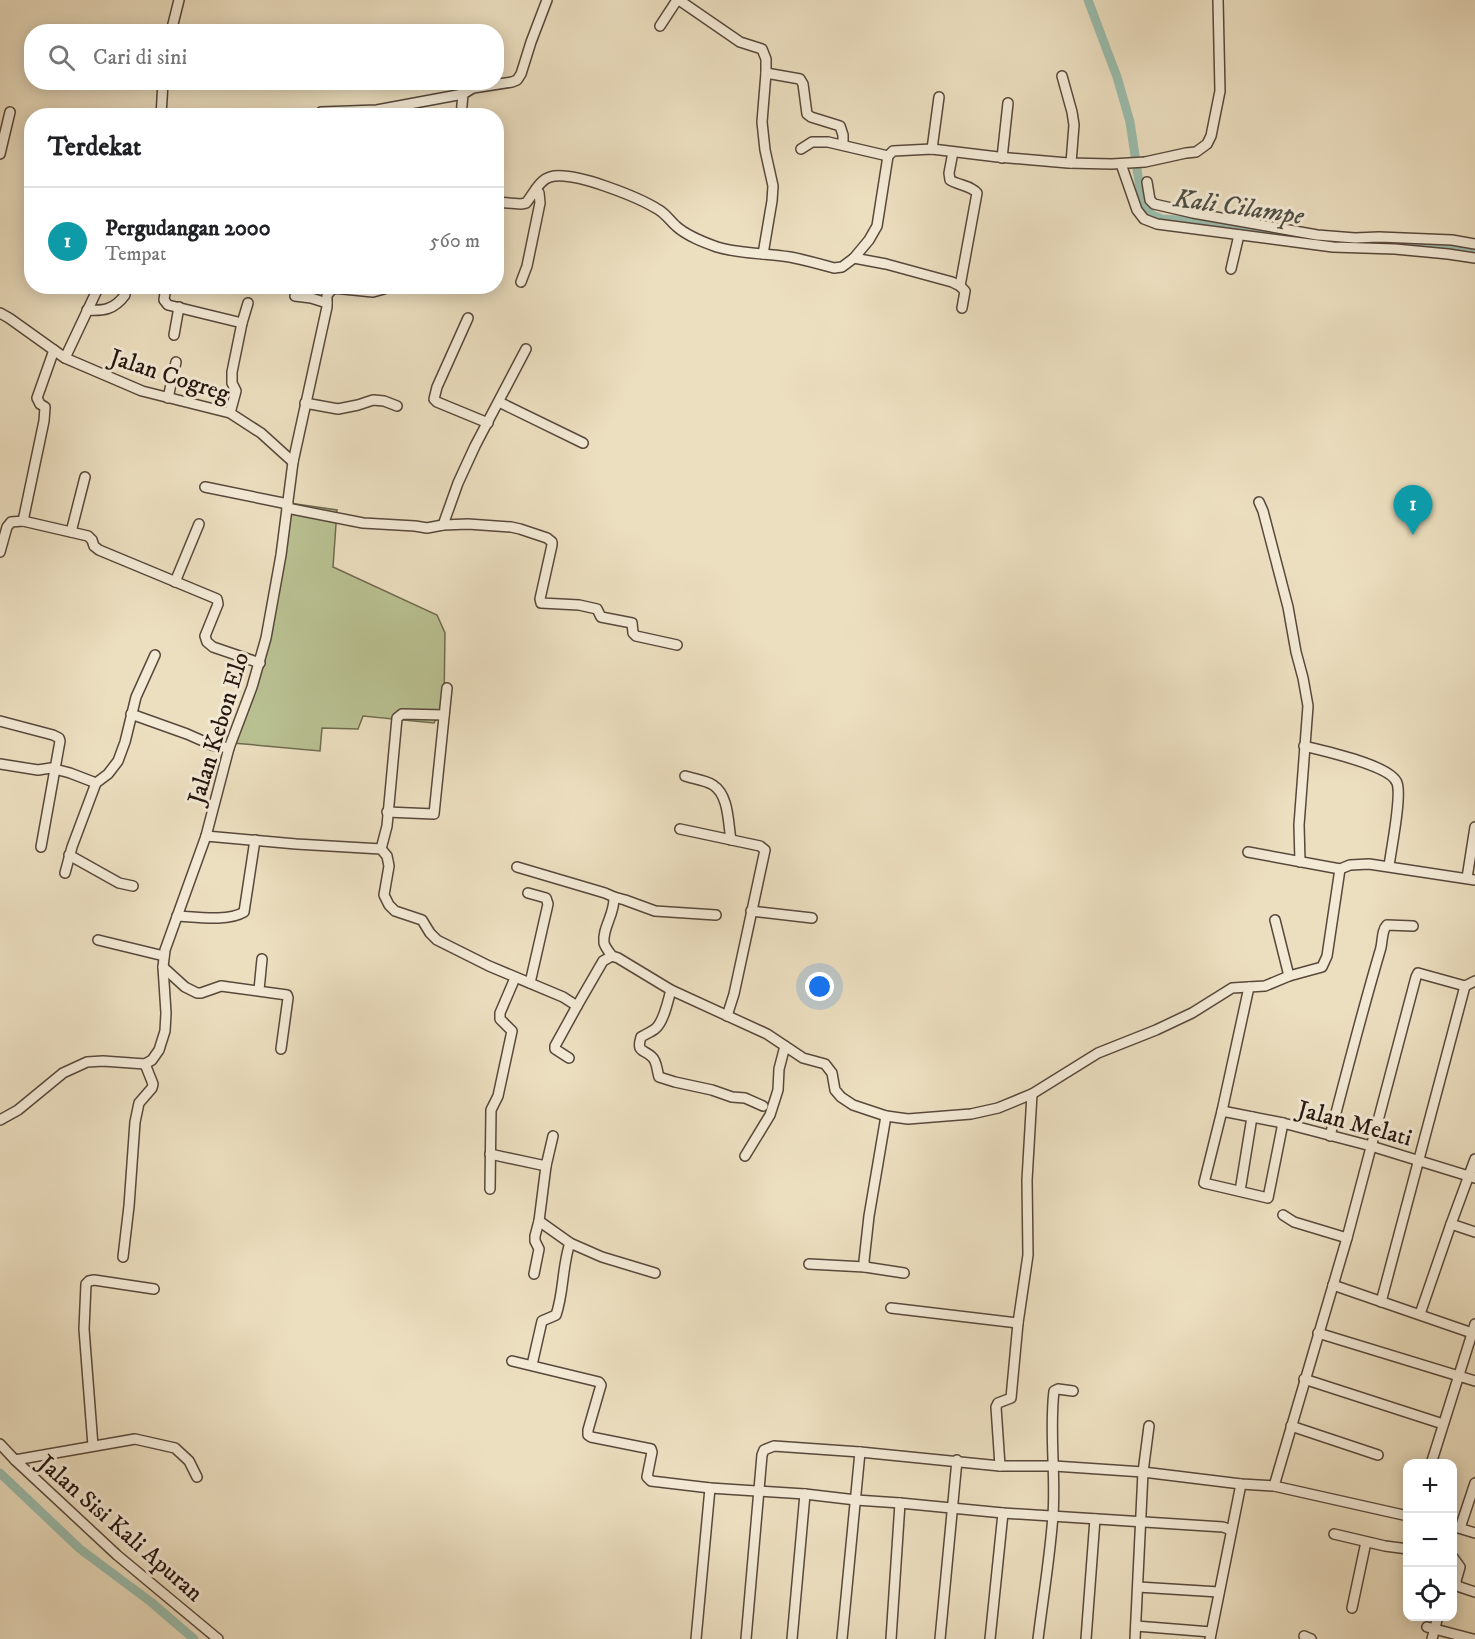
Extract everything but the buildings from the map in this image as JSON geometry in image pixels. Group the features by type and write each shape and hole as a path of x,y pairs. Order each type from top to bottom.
{"street":[{"path":"173,24 179,0"},
{"path":"504,83 517,80 524,67 547,0"},
{"path":"660,26 678,0 740,42 762,49 766,59 762,122 773,186 763,254"},
{"path":"504,203 526,203 536,189 551,176 591,181 626,194 661,211 678,228 701,241 734,252 790,257 834,268 842,267 854,258 877,226 888,156 893,151 932,149 1002,158 1125,164 1196,152 1207,144 1211,136 1220,91 1218,0"},
{"path":"766,73 800,79 803,84 807,114 840,126 843,144"},
{"path":"1062,76 1074,125 1071,163"},
{"path":"161,108 163,90"},
{"path":"387,108 463,94 470,90"},
{"path":"462,108 463,94"},
{"path":"932,149 939,97"},
{"path":"1002,158 1008,103"},
{"path":"0,154 10,112"},
{"path":"801,149 812,142 828,142 888,156"},
{"path":"954,152 949,172 950,180 975,189 977,192 960,286"},
{"path":"1125,164 1137,210 1144,219 1157,224 1239,235 1334,242 1452,240 1475,244"},
{"path":"1147,182 1150,200 1159,206 1317,235 1334,242"},
{"path":"521,282 527,266 540,203 536,189"},
{"path":"1232,269 1239,235"},
{"path":"1379,243 1475,258"},
{"path":"854,258 901,267 952,282 965,291 962,308"},
{"path":"65,358 95,294"},
{"path":"165,294 164,302 170,306 242,323"},
{"path":"296,296 327,303 328,294"},
{"path":"87,310 105,311 119,303 124,296"},
{"path":"230,414 236,391 232,383 232,372 248,303"},
{"name":"Jalan Kebon Elo","path":"145,1064 152,1060 165,1031 164,956 206,836 229,748 252,687 266,638 281,555 293,462 327,303"},
{"path":"174,335 179,308"},
{"name":"Jalan Cogreg","path":"0,313 65,358 142,392 230,414 261,433 293,462"},
{"path":"468,318 437,387 434,399 488,423"},
{"path":"443,525 458,483 475,446 526,349"},
{"path":"23,521 44,421 45,407 37,398 54,350"},
{"path":"168,398 176,362"},
{"path":"305,403 338,408 373,400 397,406"},
{"path":"499,402 583,443"},
{"path":"71,532 85,477"},
{"path":"205,487 363,523 428,528 468,524 511,527 548,538 552,545 540,599 542,603 579,605 597,609 601,616 632,623 636,636 677,645"},
{"path":"1259,502 1282,579 1308,706 1299,825 1300,862"},
{"path":"0,552 11,522 23,521 88,536 99,550 212,597 218,602 205,636 207,642 213,647 260,663"},
{"path":"175,582 199,524"},
{"path":"65,873 69,855 96,783 108,774 118,761 136,697 155,655"},
{"path":"387,812 434,814 447,688"},
{"path":"131,714 212,745 229,748"},
{"path":"381,849 387,826 397,718 402,714 444,715"},
{"path":"0,721 59,738 61,745 54,769 41,847"},
{"path":"1304,746 1367,764 1383,770 1395,779 1399,792 1389,867"},
{"path":"0,764 38,770 54,769 96,783"},
{"path":"685,776 712,784 719,790 724,799 731,840"},
{"path":"1248,852 1340,869 1360,864 1471,879 1475,827"},
{"path":"680,829 762,847 765,850 734,994 727,1016"},
{"path":"206,836 381,849 387,856 388,866 384,895 395,911 422,920 437,940 515,978 564,997 577,1006"},
{"path":"177,916 214,918 236,916 244,912 255,840"},
{"path":"69,855 119,883 133,886"},
{"path":"517,867 656,911 716,915"},
{"path":"614,897 614,906 605,933 604,945 612,956 671,990 767,1034 803,1058 825,1065 832,1073 836,1090 852,1105 886,1116 908,1119 971,1114 998,1108 1032,1094 1098,1053 1156,1030 1232,988 1265,986 1322,967 1325,962 1340,869"},
{"path":"528,892 546,898 548,904 530,983"},
{"path":"751,911 812,918"},
{"path":"1275,920 1290,976"},
{"path":"1330,1136 1369,984 1381,949 1383,929 1387,925 1413,926"},
{"path":"98,940 164,956"},
{"path":"568,1058 555,1049 555,1046 603,961 612,956"},
{"path":"259,990 262,959"},
{"path":"163,967 185,987 197,993 221,986 288,996 281,1048"},
{"path":"1274,1486 1347,1238 1416,977 1418,973 1465,986 1475,981"},
{"path":"490,1189 491,1110 498,1096 512,1031 500,1019 500,1012 515,978"},
{"path":"1381,1302 1465,986"},
{"path":"1249,987 1204,1184 1268,1198 1283,1123"},
{"path":"671,990 659,1024 641,1037 639,1043 643,1052 652,1056 659,1077 732,1097 746,1098 763,1106"},
{"path":"746,1156 770,1115 778,1090 779,1068 785,1046"},
{"path":"0,1119 18,1110 63,1073 87,1062 103,1060 145,1064 153,1084 139,1103 135,1122 123,1257"},
{"path":"1000,1466 996,1407 998,1403 1011,1398 1018,1323 1028,1255 1027,1180 1032,1094"},
{"name":"Jalan Melati","path":"1222,1110 1371,1146 1472,1177"},
{"path":"865,1267 869,1216 886,1116"},
{"path":"1240,1191 1252,1117"},
{"path":"534,1274 539,1249 535,1236 553,1136"},
{"path":"490,1154 546,1167"},
{"path":"1420,1314 1451,1224 1472,1177 1475,1159"},
{"path":"1283,1215 1294,1222 1347,1238"},
{"path":"539,1221 570,1243 602,1257 655,1273"},
{"path":"1451,1224 1475,1232"},
{"path":"532,1365 542,1321 556,1315 559,1306 565,1255 570,1243"},
{"path":"809,1264 865,1267 904,1273"},
{"path":"93,1446 84,1329 86,1284 94,1280 154,1289"},
{"path":"1333,1285 1420,1314 1474,1328 1432,1459"},
{"path":"891,1308 1018,1323"},
{"path":"1318,1334 1475,1382"},
{"path":"512,1361 599,1382 601,1385 588,1435 651,1449 647,1478 649,1481 953,1509 1223,1527 1231,1530"},
{"path":"1304,1379 1443,1424"},
{"path":"1038,1639 1053,1515 1054,1466 1051,1415 1054,1391 1058,1389 1073,1391"},
{"path":"1135,1639 1143,1472 1149,1426"},
{"path":"1291,1426 1378,1455"},
{"path":"15,1460 135,1439 175,1448 189,1461 197,1477"},
{"name":"Jalan Sisi Kali Apuran","path":"0,1444 117,1555 218,1639"},
{"path":"746,1639 762,1455 768,1447 861,1452 1000,1466 1054,1466 1143,1472 1274,1486 1403,1515"},
{"path":"842,1639 861,1452"},
{"path":"940,1639 957,1460"},
{"path":"1457,1525 1475,1482"},
{"path":"1136,1626 1210,1636 1241,1484"},
{"path":"696,1639 710,1488"},
{"path":"792,1639 805,1494"},
{"path":"891,1639 900,1503"},
{"path":"990,1639 1003,1513"},
{"path":"1086,1639 1095,1519"},
{"path":"1457,1527 1475,1533"},
{"path":"1334,1534 1403,1548"},
{"path":"1352,1608 1366,1542"},
{"path":"1457,1563 1460,1567 1457,1586 1475,1592"},
{"path":"1138,1587 1219,1592"},
{"path":"1432,1639 1431,1628 1435,1621"},
{"path":"1431,1628 1473,1639"}],"green space":[{"path":"289,503 337,510 333,567 437,615 445,633 444,703 434,723 363,716 358,729 322,728 320,751 233,743 277,587"}],"waterway":[{"name":"Kali Cilampe","path":"1088,0 1117,77 1130,122 1142,202 1152,215 1162,219 1209,222 1283,237 1357,243 1399,242 1475,249"},
{"path":"0,1473 80,1549 151,1602 194,1639"}],"place":[{"name":"Pergudangan 2000","path":"1413,535"}]}
